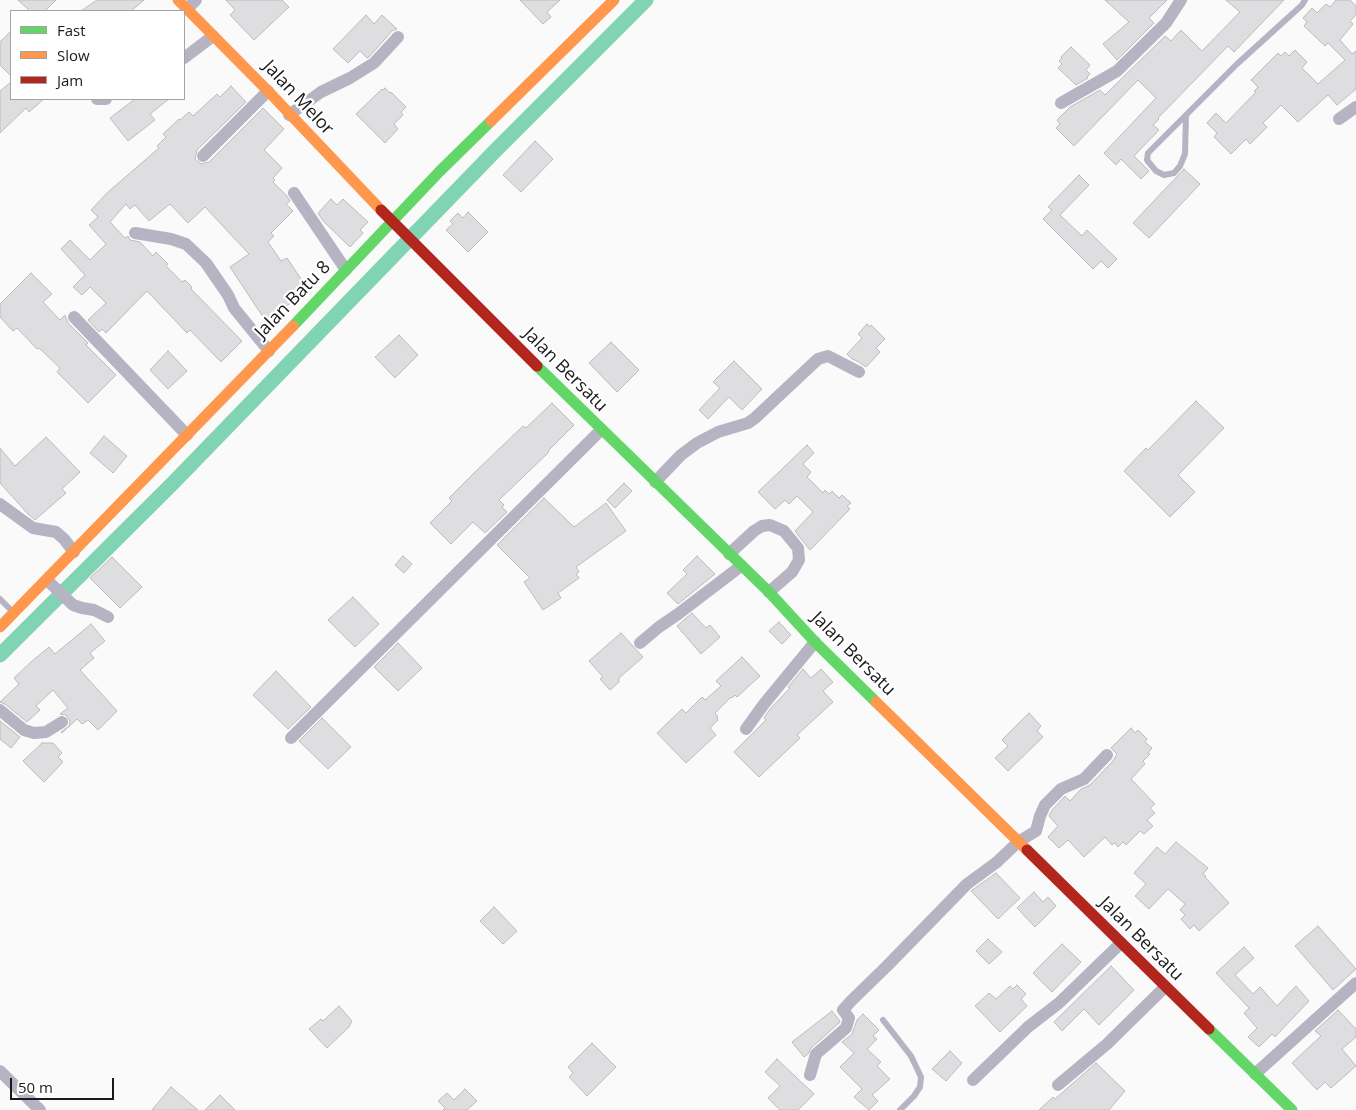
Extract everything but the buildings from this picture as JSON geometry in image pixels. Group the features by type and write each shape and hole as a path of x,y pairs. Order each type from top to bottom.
{"street":[{"path":"182,4 196,0"},
{"name":"Jalan Batu 8","path":"0,627 14,613 52,584 74,552 269,352 346,270 395,226 440,171 614,0"},
{"path":"1061,103 1117,71 1166,23 1181,0"},
{"name":"Jalan Melor","path":"182,4 395,226"},
{"path":"185,57 213,36"},
{"path":"289,115 321,92 350,78 374,63 398,37"},
{"path":"203,156 268,92"},
{"path":"1338,119 1356,107"},
{"path":"294,193 346,270"},
{"name":"Jalan Bersatu","path":"395,226 601,430 769,592 815,642 1292,1110"},
{"path":"135,234 170,239 186,244 194,251 216,275 234,308 269,352"},
{"path":"74,317 188,435"},
{"path":"655,482 682,455 697,444 718,432 737,427 754,418 795,383 818,359 828,356 859,372"},
{"path":"291,738 601,430"},
{"path":"0,504 33,528 56,532 64,538 74,552"},
{"path":"729,554 762,526 770,525 784,531 798,548 798,560 792,572 769,592"},
{"path":"640,643 658,627 741,566"},
{"path":"52,584 73,605 94,610 108,617"},
{"path":"746,730 764,704 815,642"},
{"path":"0,710 24,730 34,733 46,732 62,722"},
{"path":"810,1075 816,1054 846,1028 849,1018 843,1010 851,1001 967,884 1018,842 1036,830 1046,805 1061,789 1084,779 1107,755"},
{"path":"973,1080 1028,1027 1059,1004 1121,943"},
{"path":"1255,1074 1356,983"},
{"path":"1058,1085 1106,1044 1166,987"},
{"path":"0,1071 40,1110"}],"lane":[{"path":"1186,115 1185,154 1180,166 1174,173 1164,175 1156,171 1147,160 1148,153 1186,115 1237,64 1302,5 1305,0"},
{"path":"0,599 14,613"},
{"path":"883,1020 911,1056 920,1077 920,1087 900,1110"}],"waterway":[{"path":"0,655 173,483 494,152 646,0"}],"traffic: fast":[{"path":"293,326 440,171 491,121"},
{"path":"537,366 769,592 815,642 876,702"},
{"path":"1209,1029 1292,1110"}],"traffic: slow":[{"path":"178,0 381,210"},
{"path":"491,121 614,0"},
{"path":"0,627 293,326"},
{"path":"876,702 1027,850"}],"traffic: jam":[{"path":"381,210 537,366"},
{"path":"1027,850 1209,1029"}]}
